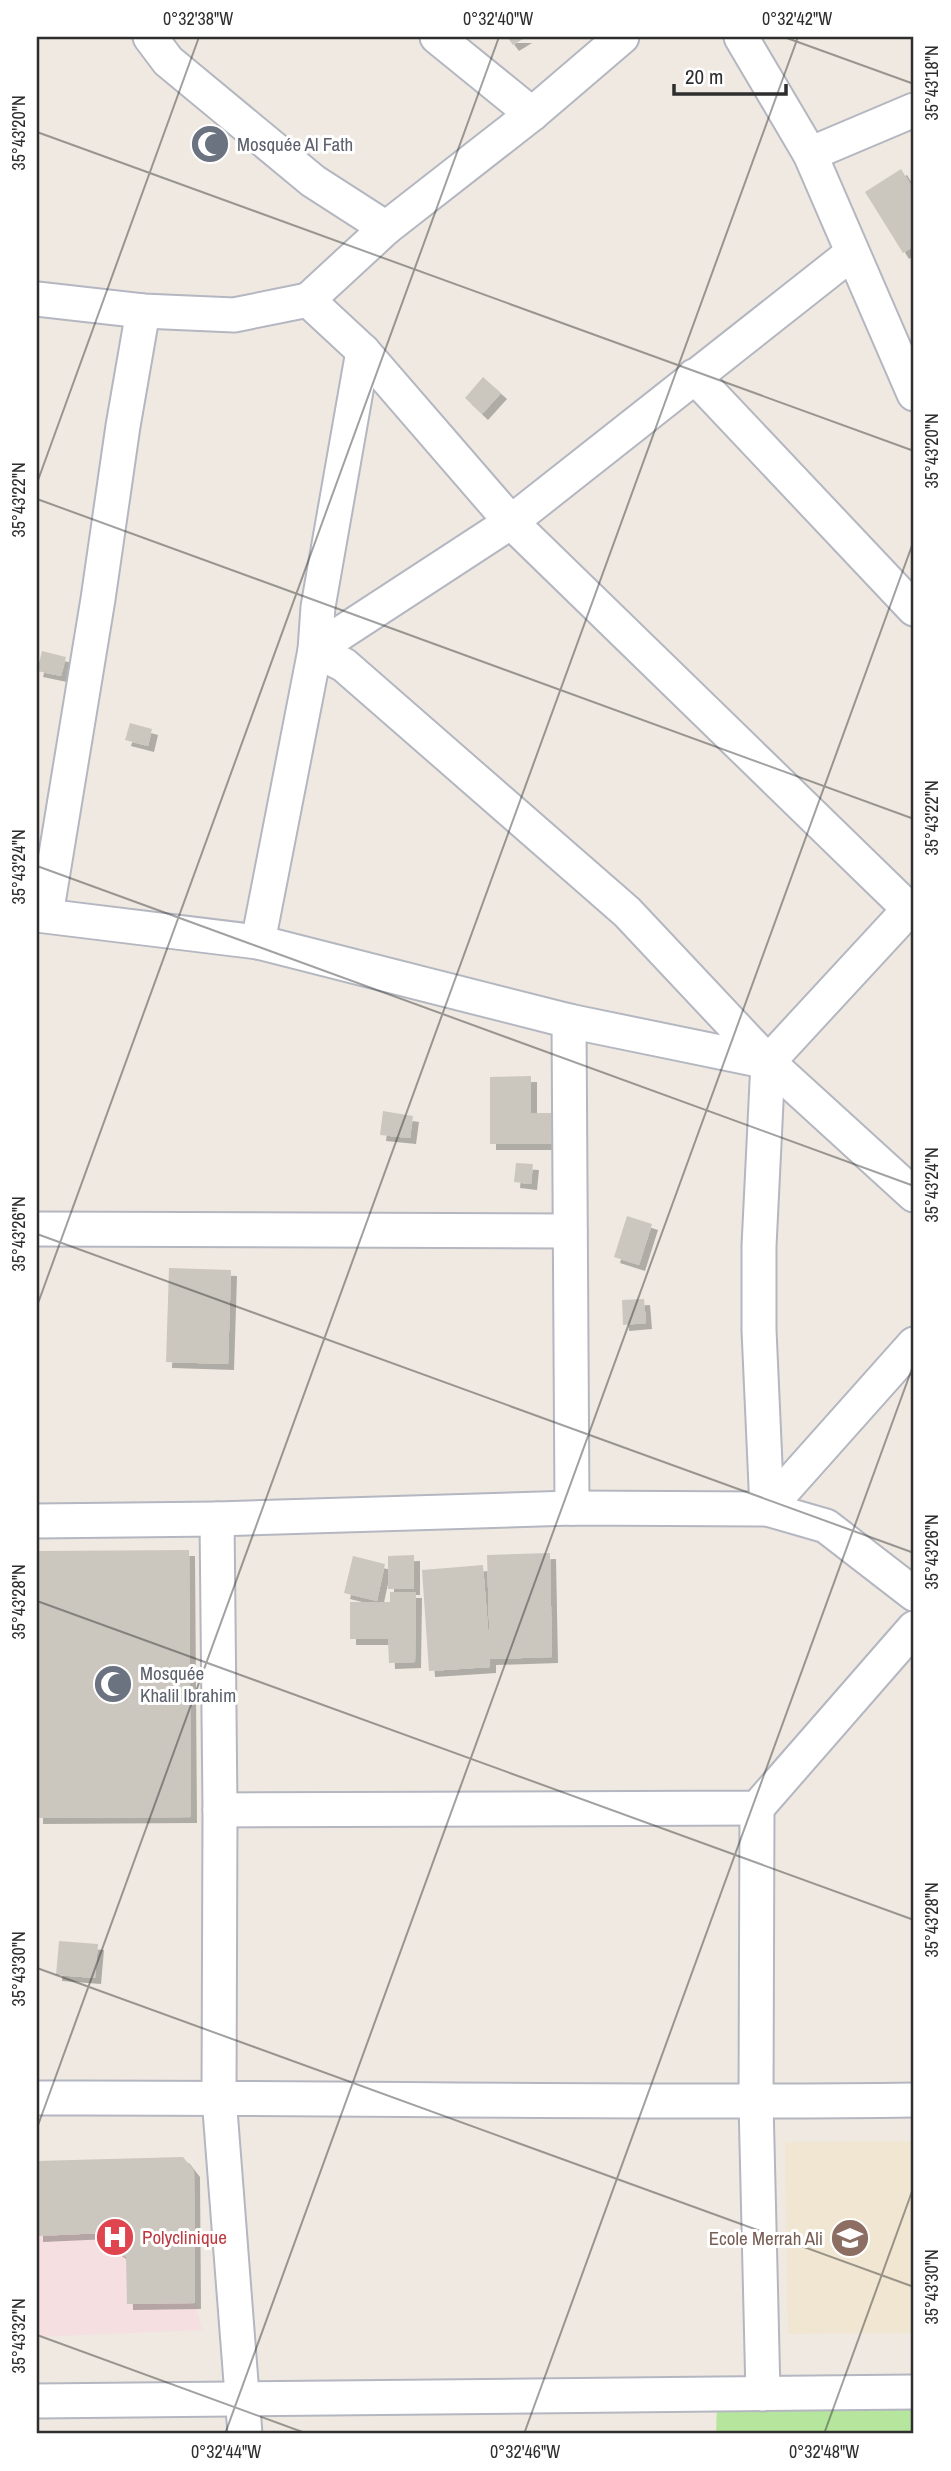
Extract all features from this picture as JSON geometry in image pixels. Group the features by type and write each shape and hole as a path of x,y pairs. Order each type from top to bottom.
{"street":[{"path":"149,37 168,61 313,181 386,229"},
{"path":"437,37 532,114"},
{"path":"37,299 143,311 234,315 307,300 386,229 532,114 622,37"},
{"path":"741,37 810,154 914,394"},
{"path":"810,154 914,110"},
{"path":"315,650 512,522 852,253"},
{"path":"307,300 363,351 512,522 912,909 768,1062 759,1246 767,1509"},
{"path":"143,311 98,599 42,915 258,942 569,1021 768,1062"},
{"path":"258,942 315,650 318,607 363,351"},
{"path":"694,376 914,609"},
{"path":"315,650 344,665 627,912 768,1062 914,1195"},
{"path":"569,1021 572,1508"},
{"path":"37,1229 570,1231"},
{"path":"767,1509 914,1343"},
{"path":"37,1521 217,1519 572,1508 767,1509 826,1526 914,1594"},
{"path":"217,1519 219,2097 245,2434"},
{"path":"763,2394 756,2102 757,1808 914,1628"},
{"path":"220,1810 757,1808"},
{"path":"37,2098 756,2102 914,2100"},
{"path":"37,2401 914,2392"}],"shaded area":[{"name":"Ecole Merrah Ali","path":"914,2141 914,2333 788,2334 785,2142"},
{"name":"Polyclinique","path":"183,2157 194,2171 195,2303 202,2330 37,2337 37,2161"}],"green space":[{"path":"914,2402 914,2434 716,2434 717,2405"}],"building":[{"path":"507,37 526,37 513,45"},
{"path":"901,169 914,190 914,246 903,253 865,192"},
{"path":"483,377 501,393 482,414 465,398"},
{"path":"42,651 66,657 61,676 37,671"},
{"path":"130,723 152,729 148,746 125,740"},
{"path":"531,1076 531,1113 574,1113 574,1144 490,1144 490,1077"},
{"path":"383,1111 413,1116 410,1138 380,1135"},
{"path":"516,1163 533,1164 531,1184 514,1182"},
{"path":"627,1216 652,1224 639,1265 614,1257"},
{"path":"169,1268 231,1270 228,1364 166,1362"},
{"path":"644,1299 646,1323 623,1325 622,1300"},
{"name":"Mosquée Khalil Ibrahim","path":"189,1550 191,1817 37,1818 37,1551"},
{"path":"550,1553 552,1657 490,1659 490,1667 429,1671 422,1570 483,1565 490,1654 487,1555"},
{"path":"414,1555 414,1589 388,1589 388,1556"},
{"path":"353,1556 385,1564 377,1601 344,1593"},
{"path":"390,1592 416,1592 415,1662 389,1663 388,1639 350,1639 350,1602 390,1602"},
{"path":"59,1941 98,1944 95,1978 56,1975"},
{"name":"Polyclinique","path":"183,2157 194,2171 195,2303 127,2304 126,2257 107,2244 103,2233 37,2236 37,2161"}],"place":[{"name":"Mosquée Al Fath","path":"210,144"},
{"name":"Mosquée Khalil Ibrahim","path":"113,1684"},
{"name":"Polyclinique","path":"115,2237"},
{"name":"Ecole Merrah Ali","path":"850,2238"}]}
